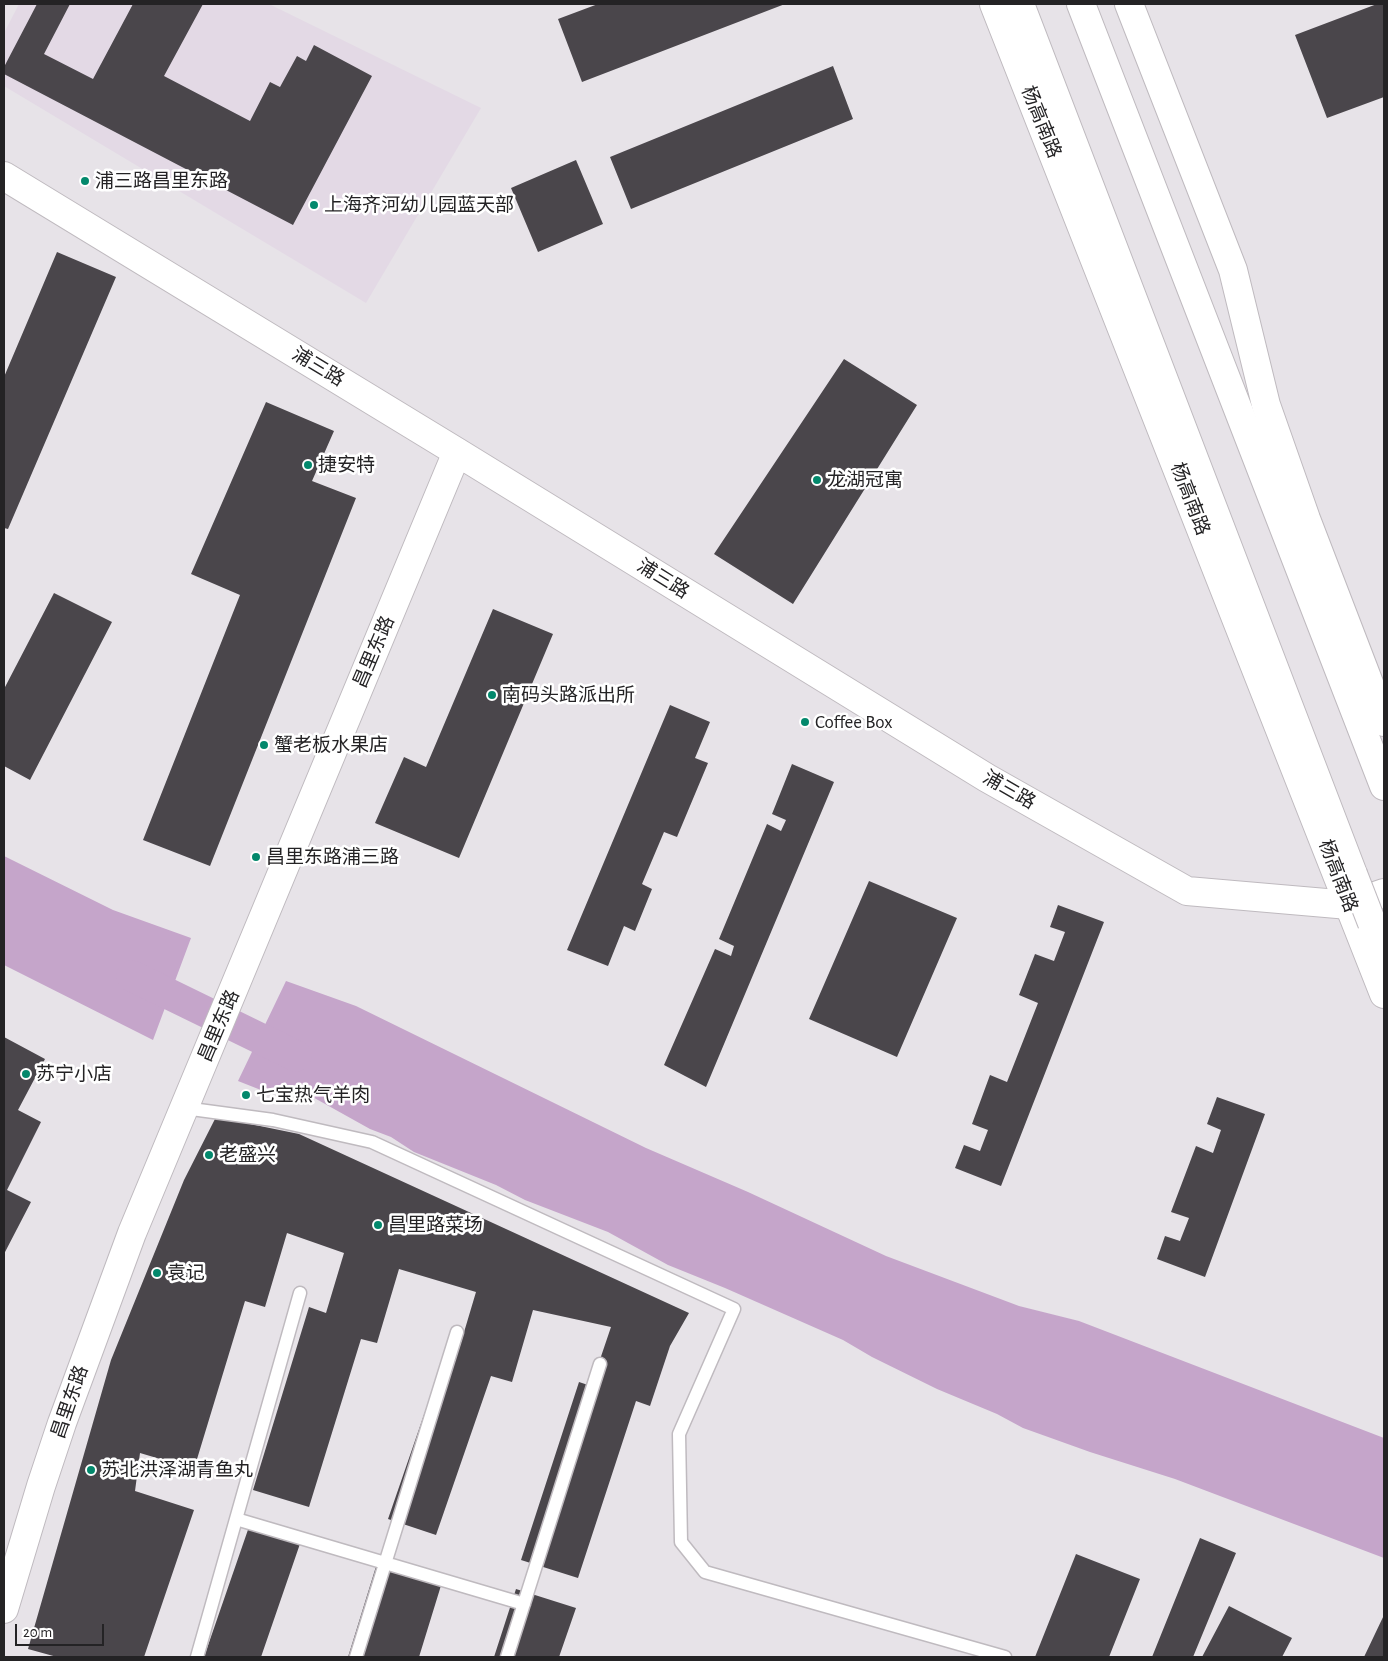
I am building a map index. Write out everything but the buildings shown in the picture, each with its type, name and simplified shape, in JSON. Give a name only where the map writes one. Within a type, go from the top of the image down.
[{"type":"main road","name":"杨高南路","points":[[994,4],[1384,994]]},
{"type":"main road","name":"杨高南路","points":[[1020,4],[1384,952]]},
{"type":"main road","points":[[1080,4],[1384,786]]},
{"type":"main road","points":[[1128,4],[1233,270],[1266,405],[1306,519],[1384,722]]},
{"type":"main road","name":"浦三路","points":[[4,176],[987,778],[1187,891],[1349,905]]},
{"type":"main road","name":"昌里东路","points":[[4,1609],[41,1486],[84,1360],[132,1233],[457,452]]},
{"type":"main road","points":[[1349,905],[1384,893]]},
{"type":"lane","points":[[184,1108],[273,1120],[372,1142],[734,1309],[679,1434],[681,1542],[705,1572],[1005,1657]]},
{"type":"lane","points":[[197,1657],[300,1293]]},
{"type":"lane","points":[[356,1657],[456,1332]]},
{"type":"lane","points":[[507,1657],[600,1364]]},
{"type":"lane","points":[[236,1519],[524,1604]]},
{"type":"shaded area","name":"上海齐河幼儿园蓝天部","points":[[19,4],[269,4],[481,108],[366,303],[4,86],[4,33]]},
{"type":"shaded area","points":[[4,856],[113,910],[191,938],[153,1040],[4,965]]},
{"type":"shaded area","points":[[286,981],[356,1006],[646,1148],[748,1192],[886,1256],[1019,1306],[1079,1321],[1384,1438],[1384,1558],[1175,1479],[1023,1428],[997,1414],[937,1389],[872,1357],[843,1340],[668,1265],[608,1232],[525,1200],[496,1185],[414,1152],[391,1137],[370,1129],[309,1095],[290,1092],[266,1092],[238,1081]]},
{"type":"waterway","points":[[132,976],[296,1056]]},
{"type":"place","name":"浦三路昌里东路","points":[[85,181]]},
{"type":"place","name":"上海齐河幼儿园蓝天部","points":[[314,205]]},
{"type":"place","name":"捷安特","points":[[308,465]]},
{"type":"place","name":"龙湖冠寓","points":[[817,480]]},
{"type":"place","name":"南码头路派出所","points":[[492,695]]},
{"type":"place","name":"Coffee Box","points":[[805,722]]},
{"type":"place","name":"蟹老板水果店","points":[[264,745]]},
{"type":"place","name":"昌里东路浦三路","points":[[256,857]]},
{"type":"place","name":"苏宁小店","points":[[26,1074]]},
{"type":"place","name":"七宝热气羊肉","points":[[246,1095]]},
{"type":"place","name":"老盛兴","points":[[209,1155]]},
{"type":"place","name":"昌里路菜场","points":[[378,1225]]},
{"type":"place","name":"袁记","points":[[157,1273]]},
{"type":"place","name":"苏北洪泽湖青鱼丸","points":[[91,1470]]}]
